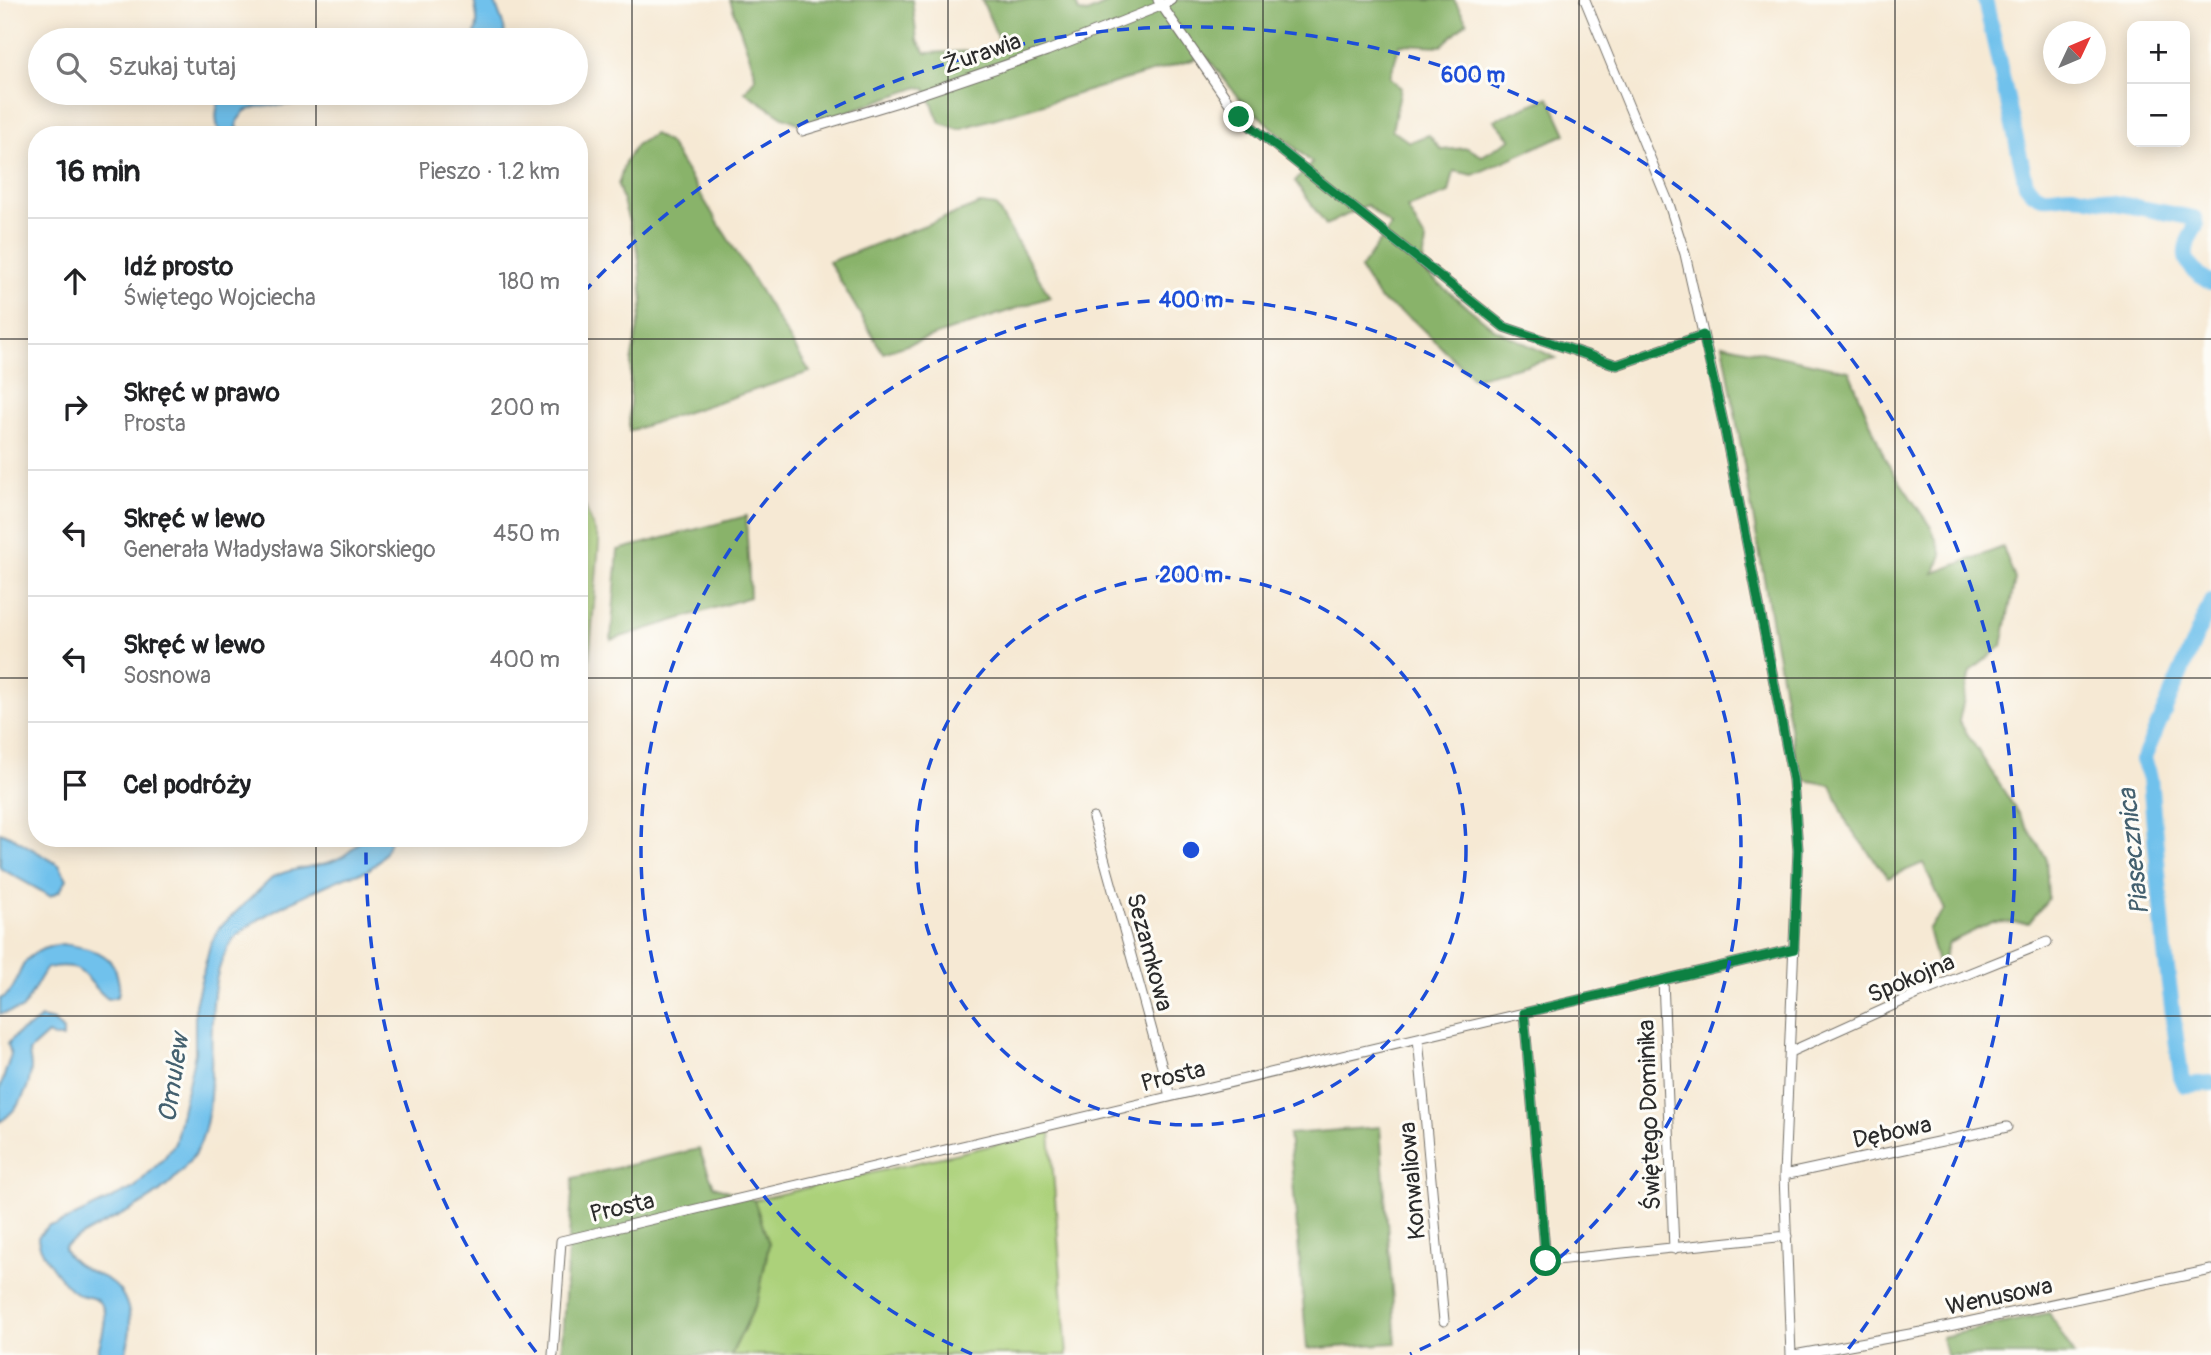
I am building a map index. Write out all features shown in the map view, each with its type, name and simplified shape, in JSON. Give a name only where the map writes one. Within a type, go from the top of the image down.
[{"type":"street","points":[[1585,0],[1669,204],[1685,254],[1724,426],[1793,780],[1798,850],[1784,1175],[1793,1355]]},
{"type":"street","points":[[1164,2],[1239,117],[1504,327],[1617,365],[1703,335]]},
{"type":"street","name":"Żurawia","points":[[802,131],[895,103],[1034,55],[1164,2]]},
{"type":"street","name":"Sezamkowa","points":[[1093,818],[1170,1096]]},
{"type":"street","name":"Spokojna","points":[[1790,1052],[1918,994],[2047,942]]},
{"type":"street","name":"Prosta","points":[[553,1355],[561,1241],[1794,949]]},
{"type":"street","name":"Świętego Dominika","points":[[1663,980],[1674,1249]]},
{"type":"street","points":[[1524,1013],[1546,1261],[1787,1236]]},
{"type":"street","name":"Konwaliowa","points":[[1418,1038],[1444,1321]]},
{"type":"street","name":"Dębowa","points":[[1784,1175],[2007,1126]]},
{"type":"street","name":"Wenusowa","points":[[1793,1355],[1921,1332],[2211,1270]]},
{"type":"green space","points":[[730,0],[912,0],[917,40],[926,53],[998,50],[1001,45],[982,0],[1075,0],[1079,12],[1087,13],[1115,0],[1454,0],[1467,22],[1441,46],[1400,44],[1390,77],[1401,88],[1392,130],[1409,142],[1429,135],[1441,150],[1468,148],[1482,156],[1511,139],[1494,120],[1549,97],[1566,134],[1473,175],[1454,171],[1449,193],[1407,208],[1426,241],[1422,270],[1494,329],[1556,358],[1473,378],[1413,320],[1380,300],[1360,269],[1391,226],[1367,205],[1326,225],[1295,181],[1312,163],[1239,98],[1206,56],[959,129],[940,123],[926,89],[919,87],[806,126],[783,117],[745,92],[755,78],[754,69]]},
{"type":"green space","points":[[654,134],[669,143],[810,372],[629,431],[631,362],[643,302],[638,251],[618,185],[625,162],[636,145]]},
{"type":"green space","points":[[980,204],[996,206],[1050,297],[883,353],[829,262]]},
{"type":"green space","points":[[1723,344],[1849,371],[1886,461],[1932,529],[1942,555],[1934,573],[2003,547],[2015,579],[2002,646],[1970,672],[1959,721],[2046,857],[2048,899],[2029,923],[1992,922],[1949,943],[1939,971],[1928,929],[1945,910],[1923,863],[1888,878],[1848,825],[1831,785],[1799,779]]},
{"type":"green space","points":[[588,514],[599,542],[588,674]]},
{"type":"green space","points":[[746,516],[750,597],[611,640],[618,550]]},
{"type":"green space","points":[[1380,1127],[1396,1343],[1307,1349],[1289,1134]]},
{"type":"green space","points":[[1050,1132],[1067,1355],[731,1355],[758,1300],[769,1244],[754,1200]]},
{"type":"green space","points":[[699,1149],[714,1186],[754,1200],[769,1244],[758,1300],[731,1355],[561,1355],[573,1178]]},
{"type":"green space","points":[[2049,1313],[2074,1355],[1946,1355],[1942,1337]]},
{"type":"water","points":[[474,0],[494,0],[504,28],[476,28]]},
{"type":"water","points":[[218,105],[285,105],[257,107],[245,111],[237,126],[217,126]]},
{"type":"water","points":[[0,832],[59,865],[67,879],[60,891],[50,896],[0,868]]},
{"type":"water","points":[[387,847],[382,857],[366,871],[302,896],[255,922],[234,939],[222,960],[212,1009],[207,1117],[199,1147],[189,1162],[173,1180],[148,1200],[65,1246],[68,1255],[83,1268],[117,1287],[127,1304],[130,1324],[125,1355],[97,1355],[104,1323],[102,1306],[97,1300],[78,1294],[67,1285],[42,1251],[38,1237],[49,1225],[56,1225],[134,1188],[175,1143],[195,1053],[195,1005],[210,945],[219,928],[273,877],[332,862],[352,849]]},
{"type":"water","points":[[62,944],[96,951],[109,960],[118,981],[117,997],[108,999],[83,973],[60,966],[47,968],[22,1009],[0,1014],[0,999],[14,986],[25,962],[44,948]]},
{"type":"water","points":[[41,1018],[54,1021],[63,1031],[63,1038],[48,1034],[29,1051],[31,1068],[25,1092],[12,1112],[0,1122],[0,1089],[11,1054],[8,1044]]},
{"type":"waterway","name":"Piasecznica","points":[[1985,0],[2026,184],[2031,191],[2041,197],[2073,195],[2194,218],[2196,226],[2187,244],[2187,259],[2195,271],[2211,283]]},
{"type":"waterway","name":"Piasecznica","points":[[2211,602],[2143,760],[2150,778],[2165,953],[2181,1076],[2185,1085],[2211,1083]]},
{"type":"route","points":[[1239,117],[1504,327],[1617,365],[1703,335],[1724,426],[1793,780],[1798,850],[1794,949],[1524,1013],[1546,1261]]},
{"type":"water label","name":"Omulew","points":[[173,1078]]}]
